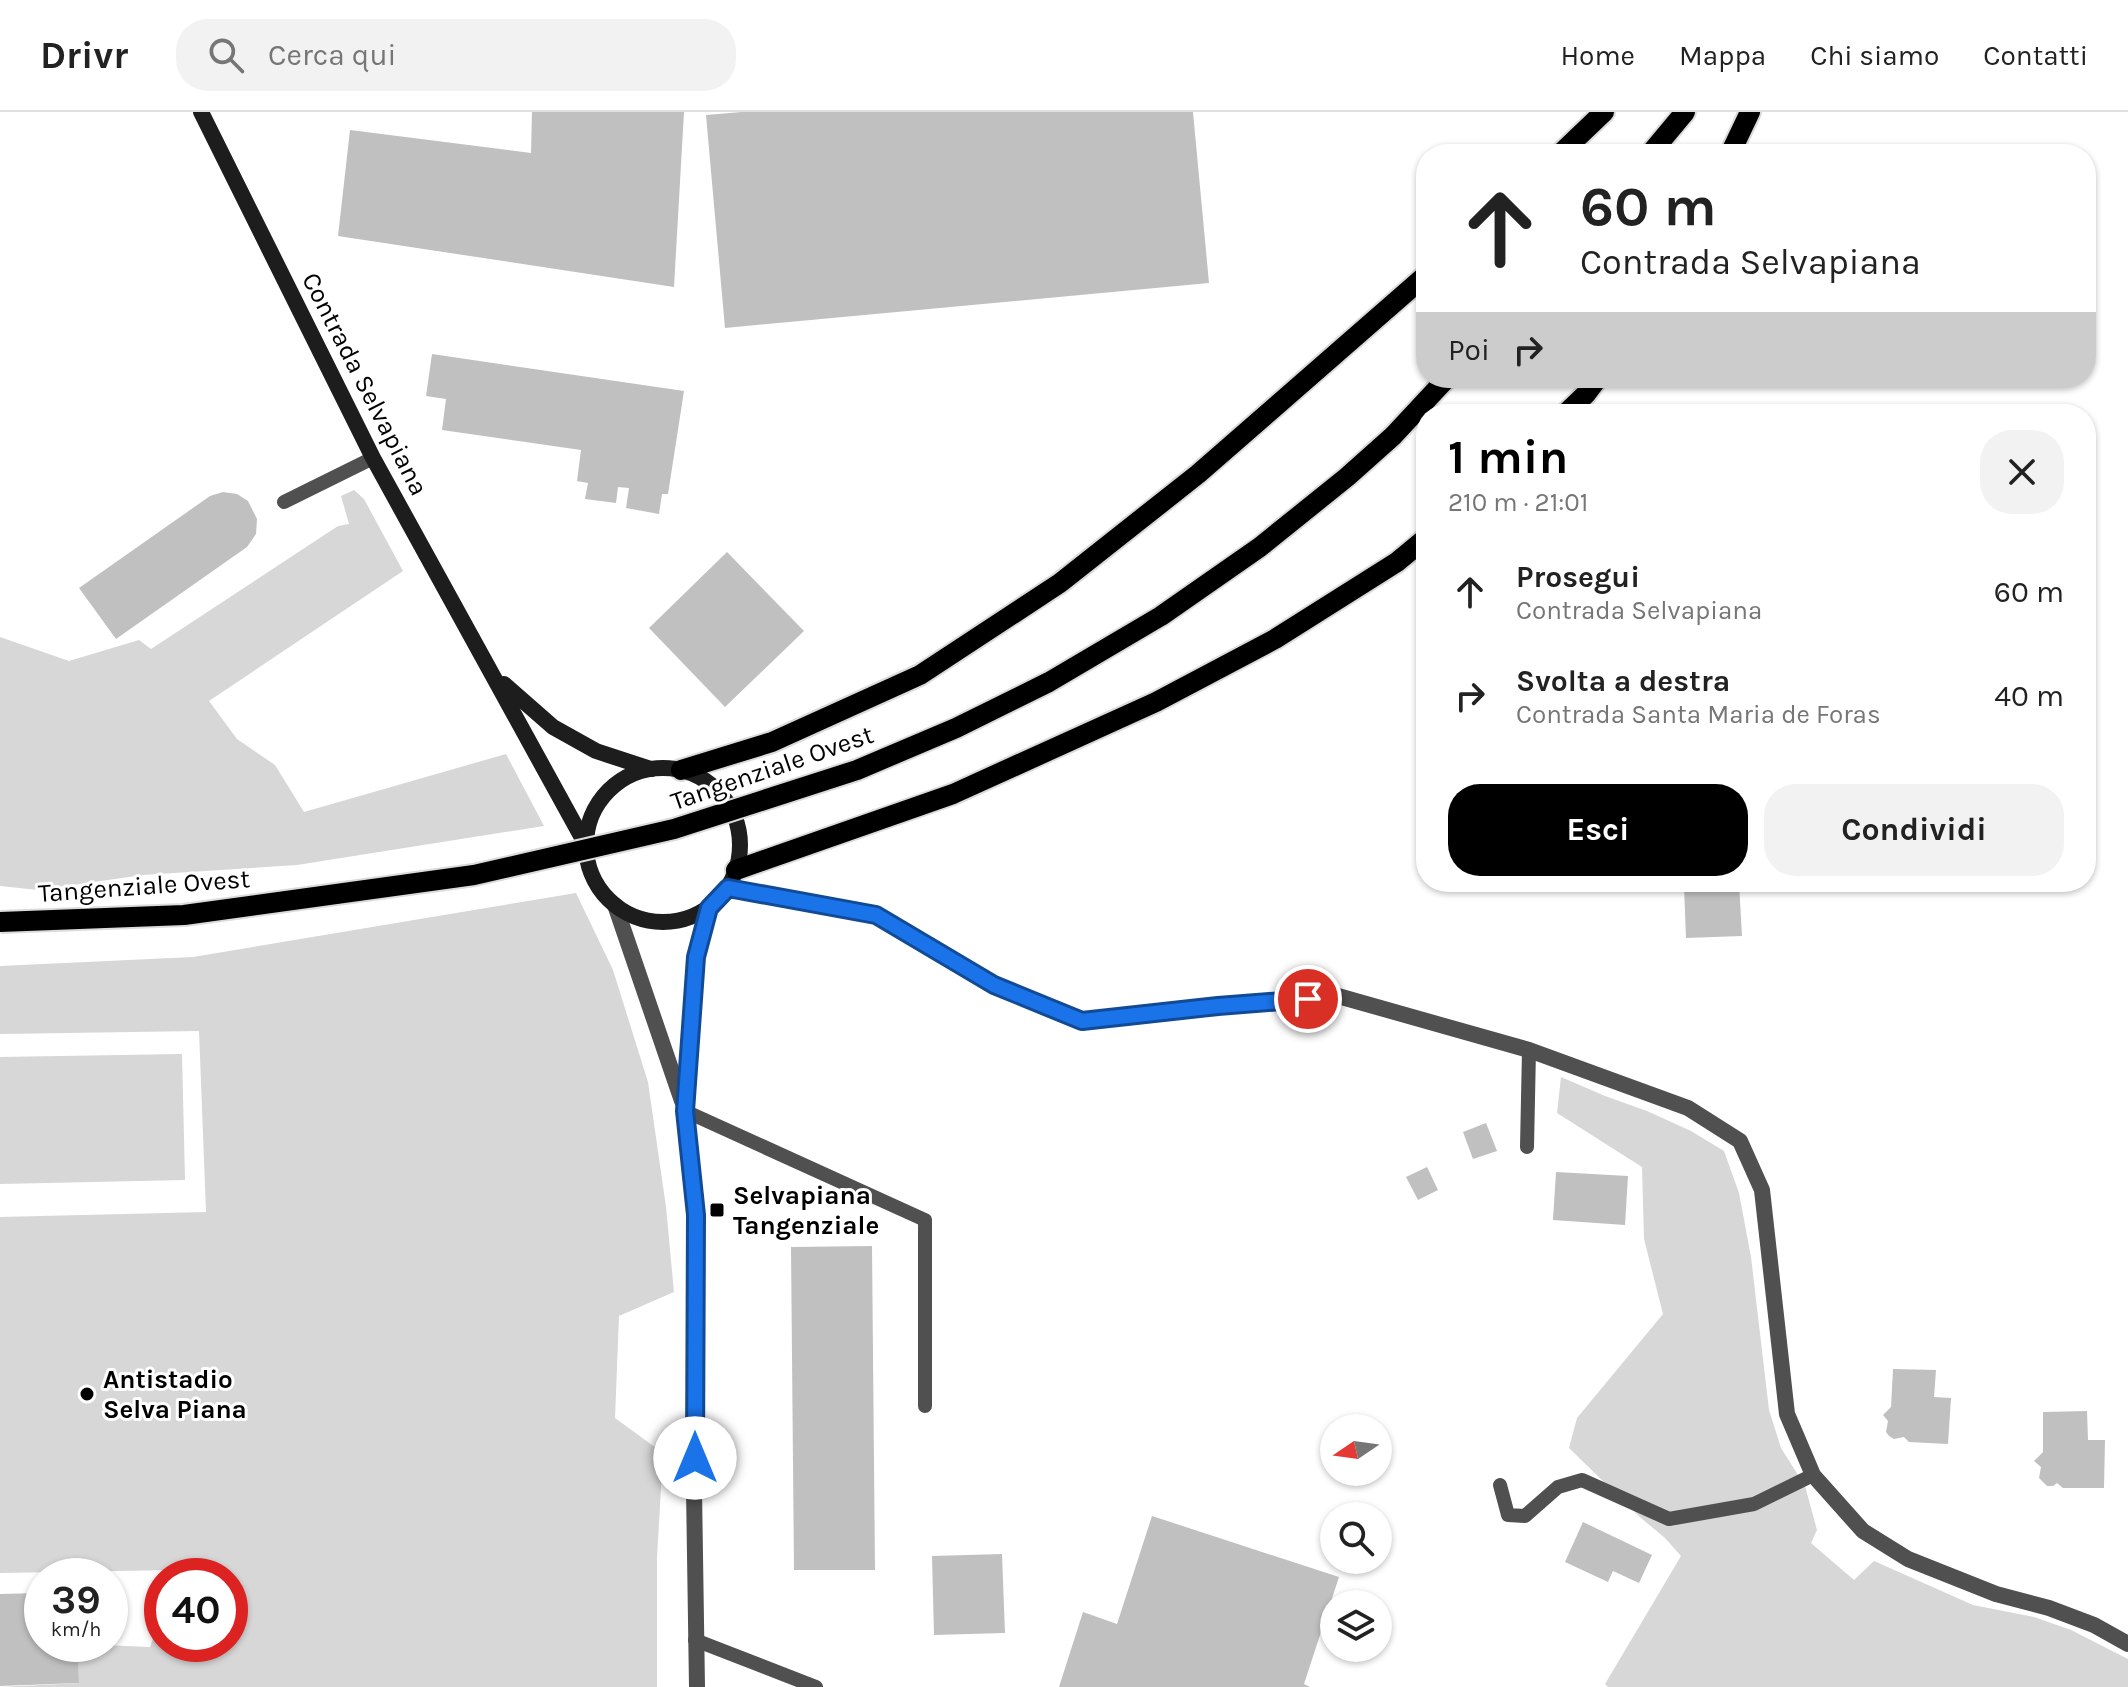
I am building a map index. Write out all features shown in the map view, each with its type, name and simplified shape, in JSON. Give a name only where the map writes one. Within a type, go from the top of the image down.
[{"type":"main road","name":"Contrada Selvapiana","points":[[201,112],[373,458],[586,845]]},
{"type":"main road","points":[[1570,144],[1604,112]]},
{"type":"main road","points":[[1658,144],[1685,112]]},
{"type":"main road","points":[[1735,144],[1750,112]]},
{"type":"main road","points":[[681,770],[772,742],[920,675],[1060,583],[1198,474],[1416,284]]},
{"type":"main road","name":"Tangenziale Ovest","points":[[1423,404],[1438,388]]},
{"type":"main road","points":[[1576,404],[1590,388]]},
{"type":"main road","name":"Tangenziale Ovest","points":[[0,922],[184,915],[474,875],[674,829],[857,770],[956,728],[1049,682],[1161,616],[1260,547],[1347,477],[1416,411]]},
{"type":"main road","points":[[732,879],[953,794],[1156,702],[1275,639],[1397,562],[1416,546]]},
{"type":"main road","name":"Contrada Selvapiana","points":[[494,675],[553,727],[596,751],[651,769]]},
{"type":"main road","points":[[651,769],[681,770],[717,790],[730,808],[738,828],[741,849],[732,879],[709,908],[678,921],[662,923],[645,920],[615,905],[603,893],[589,863],[586,845],[589,827],[604,796],[618,783],[633,774],[651,769]]},
{"type":"street","points":[[732,879],[876,915],[994,985],[1082,1021],[1338,996],[1529,1050],[1688,1108],[1740,1141],[1762,1190],[1787,1414],[1813,1475],[1863,1531],[1908,1559],[1996,1594],[2083,1621],[2128,1644]]},
{"type":"street","points":[[615,905],[685,1111]]},
{"type":"street","points":[[697,1687],[696,1215],[685,1111],[696,957],[709,908]]},
{"type":"lane","points":[[284,502],[373,458]]},
{"type":"lane","points":[[1527,1147],[1529,1050]]},
{"type":"lane","points":[[685,1111],[925,1220],[925,1406]]},
{"type":"lane","points":[[1500,1485],[1508,1515],[1525,1516],[1558,1487],[1582,1480],[1669,1519],[1754,1504],[1813,1475]]},
{"type":"lane","points":[[695,1640],[816,1687]]},
{"type":"shaded area","points":[[354,490],[364,499],[403,571],[209,701],[237,739],[275,765],[304,812],[506,754],[544,826],[297,865],[143,875],[38,890],[0,886],[0,637],[69,661],[139,640],[151,649],[338,526],[349,524],[341,496]]},
{"type":"shaded area","points":[[576,893],[613,970],[648,1082],[666,1207],[674,1292],[619,1316],[615,1418],[663,1453],[657,1558],[657,1687],[1,1687],[79,1683],[78,1662],[128,1662],[128,1646],[144,1647],[144,1662],[248,1662],[248,1558],[144,1558],[144,1571],[128,1571],[128,1558],[24,1558],[24,1573],[0,1573],[0,1217],[206,1212],[199,1031],[0,1034],[0,966],[193,957]]},
{"type":"shaded area","points":[[182,1054],[185,1180],[0,1184],[0,1057]]},
{"type":"shaded area","points":[[1561,1077],[1647,1111],[1691,1131],[1724,1151],[1739,1193],[1751,1257],[1769,1410],[1781,1448],[1805,1486],[1817,1530],[1811,1543],[1854,1580],[1874,1561],[1973,1605],[2034,1617],[2071,1630],[2128,1659],[2128,1687],[1608,1687],[1605,1684],[1681,1556],[1569,1448],[1577,1418],[1663,1314],[1644,1239],[1642,1167],[1557,1113]]},
{"type":"building","points":[[532,112],[684,112],[674,287],[338,236],[350,130],[531,153]]},
{"type":"building","points":[[742,112],[1193,112],[1209,283],[725,328],[706,115]]},
{"type":"building","points":[[432,354],[684,391],[668,494],[662,494],[659,514],[626,508],[629,488],[618,487],[616,503],[585,499],[588,483],[577,481],[581,450],[442,430],[446,399],[426,396]]},
{"type":"building","points":[[223,492],[237,494],[248,501],[257,519],[256,534],[247,547],[116,639],[79,588],[210,496]]},
{"type":"building","points":[[727,552],[804,631],[725,707],[649,628]]},
{"type":"building","points":[[1684,892],[1740,892],[1742,936],[1686,938]]},
{"type":"building","points":[[1486,1123],[1497,1151],[1473,1159],[1463,1132]]},
{"type":"building","points":[[1427,1167],[1438,1190],[1418,1200],[1406,1177]]},
{"type":"building","points":[[1556,1172],[1628,1176],[1625,1225],[1553,1220]]},
{"type":"building","points":[[872,1246],[875,1570],[794,1570],[791,1247]]},
{"type":"building","points":[[1893,1369],[1936,1370],[1934,1397],[1951,1398],[1948,1444],[1909,1442],[1904,1437],[1894,1439],[1886,1432],[1888,1421],[1883,1415],[1891,1407]]},
{"type":"building","points":[[2087,1411],[2088,1440],[2105,1440],[2104,1488],[2063,1488],[2057,1483],[2047,1486],[2039,1478],[2041,1467],[2034,1461],[2043,1452],[2043,1412]]},
{"type":"building","points":[[1152,1516],[1320,1571],[1320,1574],[1339,1577],[1335,1590],[1320,1590],[1320,1635],[1304,1684],[1310,1687],[1059,1687],[1083,1612],[1117,1624]]},
{"type":"building","points":[[1583,1522],[1652,1555],[1639,1583],[1613,1571],[1608,1582],[1565,1562]]},
{"type":"building","points":[[1002,1554],[1005,1633],[934,1635],[932,1556]]},
{"type":"building","points":[[24,1593],[24,1662],[78,1662],[79,1683],[0,1686],[0,1594]]},
{"type":"place","name":"Selvapiana Tangenziale","points":[[717,1210]]},
{"type":"place","name":"Antistadio Selva Piana","points":[[87,1394]]},
{"type":"route","points":[[695,1458],[696,1215],[685,1111],[696,957],[709,908],[728,888],[876,915],[994,985],[1082,1021],[1308,999]]}]
